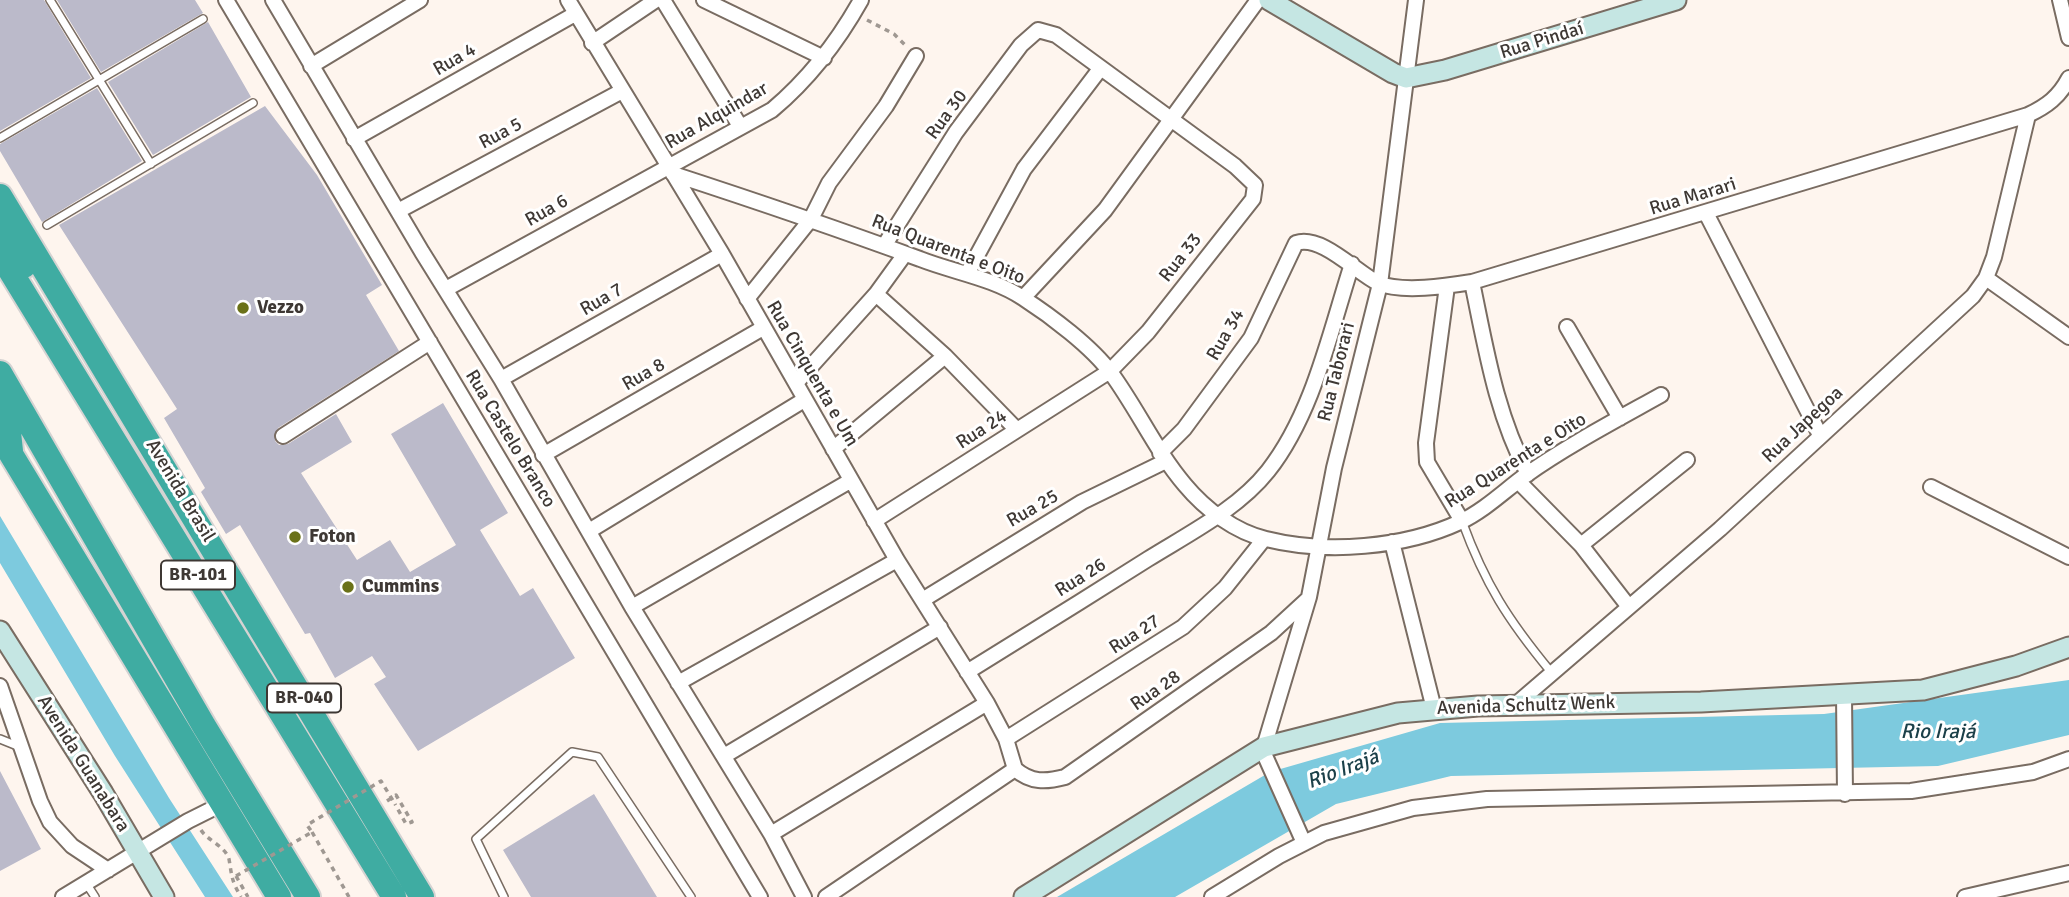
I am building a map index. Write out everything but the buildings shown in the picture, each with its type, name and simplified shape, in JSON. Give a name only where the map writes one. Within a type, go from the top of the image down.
[{"type":"highway","name":"Avenida Brasil","points":[[0,196],[185,499],[386,813],[422,897]]},
{"type":"highway","name":"BR-040","points":[[0,229],[136,446],[185,499]]},
{"type":"highway","name":"Avenida Brasil","points":[[0,254],[394,897]]},
{"type":"highway","points":[[0,373],[204,726],[308,897]]},
{"type":"highway","points":[[0,408],[8,423],[6,445],[279,897]]},
{"type":"street","name":"Rua Castelo Branco","points":[[226,0],[760,897]]},
{"type":"street","name":"Rua Castelo Branco","points":[[273,0],[354,139],[501,379],[632,607],[771,834],[804,897]]},
{"type":"street","points":[[311,66],[420,0]]},
{"type":"street","name":"Rua Cinquenta e Um","points":[[568,0],[722,254],[897,560],[988,703],[1006,738],[1015,769]]},
{"type":"street","points":[[592,43],[656,0]]},
{"type":"street","points":[[663,0],[740,126]]},
{"type":"street","points":[[704,0],[824,58]]},
{"type":"street","points":[[1023,298],[1105,210],[1258,0]]},
{"type":"street","points":[[1269,0],[1366,58],[1406,78]]},
{"type":"street","name":"Rua Taborari","points":[[1263,748],[1309,597],[1334,468],[1380,284],[1416,0]]},
{"type":"street","name":"Rua Pindaí","points":[[1406,78],[1445,70],[1676,0]]},
{"type":"street","points":[[2060,0],[2069,38]]},
{"type":"street","name":"Rua Alquindar","points":[[670,170],[740,126],[772,110],[805,82],[858,6]]},
{"type":"street","name":"Rua 4","points":[[354,139],[575,14]]},
{"type":"street","name":"Rua 30","points":[[884,246],[956,132],[1021,45],[1038,30],[1056,35],[1100,69]]},
{"type":"street","points":[[747,299],[811,219],[829,183],[886,106],[916,56]]},
{"type":"street","points":[[967,274],[1024,169],[1100,69],[1171,122]]},
{"type":"street","name":"Rua Marari","points":[[1317,246],[1352,264],[1380,284],[1418,288],[1472,282],[2028,116],[2046,106],[2062,91],[2069,78]]},
{"type":"street","name":"Rua 5","points":[[398,211],[622,91]]},
{"type":"street","name":"Rua Japegoa","points":[[1515,705],[1720,529],[1973,296],[1986,278],[2028,116]]},
{"type":"street","name":"Rua 33","points":[[1110,371],[1148,332],[1253,199],[1255,185],[1235,166],[1171,122]]},
{"type":"street","name":"Rua Quarenta e Oito","points":[[670,170],[967,274],[1023,298],[1095,355],[1110,371],[1163,457],[1215,515],[1264,539],[1320,545],[1392,541],[1434,532],[1462,521],[1494,502],[1523,478],[1661,395]]},
{"type":"street","name":"Rua 6","points":[[446,289],[670,170]]},
{"type":"street","points":[[1706,214],[1820,435]]},
{"type":"street","name":"Rua 34","points":[[1163,457],[1251,338],[1296,243],[1317,246]]},
{"type":"street","name":"Rua 7","points":[[501,379],[722,254]]},
{"type":"street","points":[[796,383],[876,295],[905,254]]},
{"type":"street","name":"Rua 26","points":[[967,672],[1215,515],[1246,494],[1261,479],[1289,440],[1309,393],[1352,264]]},
{"type":"street","points":[[1986,278],[2069,337]]},
{"type":"street","points":[[1472,282],[1496,401],[1523,478],[1581,545],[1629,607]]},
{"type":"street","points":[[1447,286],[1426,453],[1427,462],[1438,486],[1462,521]]},
{"type":"street","points":[[876,295],[945,356],[1017,430]]},
{"type":"street","points":[[1567,327],[1620,418]]},
{"type":"street","name":"Rua 8","points":[[543,455],[763,328]]},
{"type":"street","points":[[284,436],[430,342]]},
{"type":"street","points":[[833,449],[945,356]]},
{"type":"street","name":"Rua 24","points":[[874,521],[1110,371]]},
{"type":"street","points":[[589,531],[804,400]]},
{"type":"street","name":"Rua 25","points":[[923,598],[1082,502],[1163,457]]},
{"type":"street","points":[[1581,545],[1687,460]]},
{"type":"street","points":[[632,607],[850,481]]},
{"type":"street","points":[[1931,487],[2069,557]]},
{"type":"street","name":"Rua 27","points":[[1006,738],[1182,627],[1225,588],[1264,539]]},
{"type":"street","points":[[1392,541],[1434,709]]},
{"type":"street","points":[[678,683],[897,560]]},
{"type":"street","name":"Rua 28","points":[[1015,769],[1031,780],[1046,781],[1073,772],[1270,633],[1309,597]]},
{"type":"street","points":[[724,755],[940,627]]},
{"type":"street","name":"Avenida Guanabara","points":[[0,631],[164,897]]},
{"type":"street","name":"Avenida Schultz Wenk","points":[[1024,897],[1263,748],[1398,713],[1515,705],[1923,690],[2016,666],[2069,647]]},
{"type":"street","points":[[0,686],[20,747],[50,822],[72,846],[108,870]]},
{"type":"street","points":[[1844,695],[1844,794]]},
{"type":"street","points":[[771,834],[988,703]]},
{"type":"street","points":[[1263,748],[1304,843]]},
{"type":"street","points":[[1212,897],[1324,833],[1413,808],[1487,799],[1912,792],[2033,772],[2069,759]]},
{"type":"street","points":[[826,897],[1015,769]]},
{"type":"street","points":[[63,897],[191,819],[222,804]]},
{"type":"street","points":[[1965,897],[2069,873]]},
{"type":"lane","points":[[50,0],[151,164]]},
{"type":"lane","points":[[0,138],[203,19]]},
{"type":"lane","points":[[47,225],[253,103]]},
{"type":"lane","points":[[1462,521],[1477,562],[1499,604],[1551,672]]},
{"type":"lane","points":[[0,738],[20,747]]},
{"type":"lane","points":[[504,897],[476,839],[572,752],[598,757],[691,897]]},
{"type":"lane","points":[[86,883],[94,897]]},
{"type":"path","points":[[858,6],[894,34],[916,56]]},
{"type":"path","points":[[349,897],[307,825],[381,781],[386,813]]},
{"type":"path","points":[[396,795],[412,822],[406,824],[386,813],[390,813],[384,803],[396,795]]},
{"type":"path","points":[[191,819],[229,860],[231,880],[241,897]]},
{"type":"path","points":[[248,897],[236,876],[312,832]]},
{"type":"water","points":[[0,516],[169,798],[233,897],[205,897],[115,756],[0,563]]},
{"type":"water","name":"Rio Irajá","points":[[2069,680],[2069,735],[1938,766],[1451,776],[1336,804],[1175,897],[1057,897],[1270,772],[1440,723],[1824,714]]},
{"type":"place","name":"Vezzo","points":[[243,308]]},
{"type":"place","name":"Foton","points":[[295,537]]},
{"type":"place","name":"Cummins","points":[[348,587]]}]
